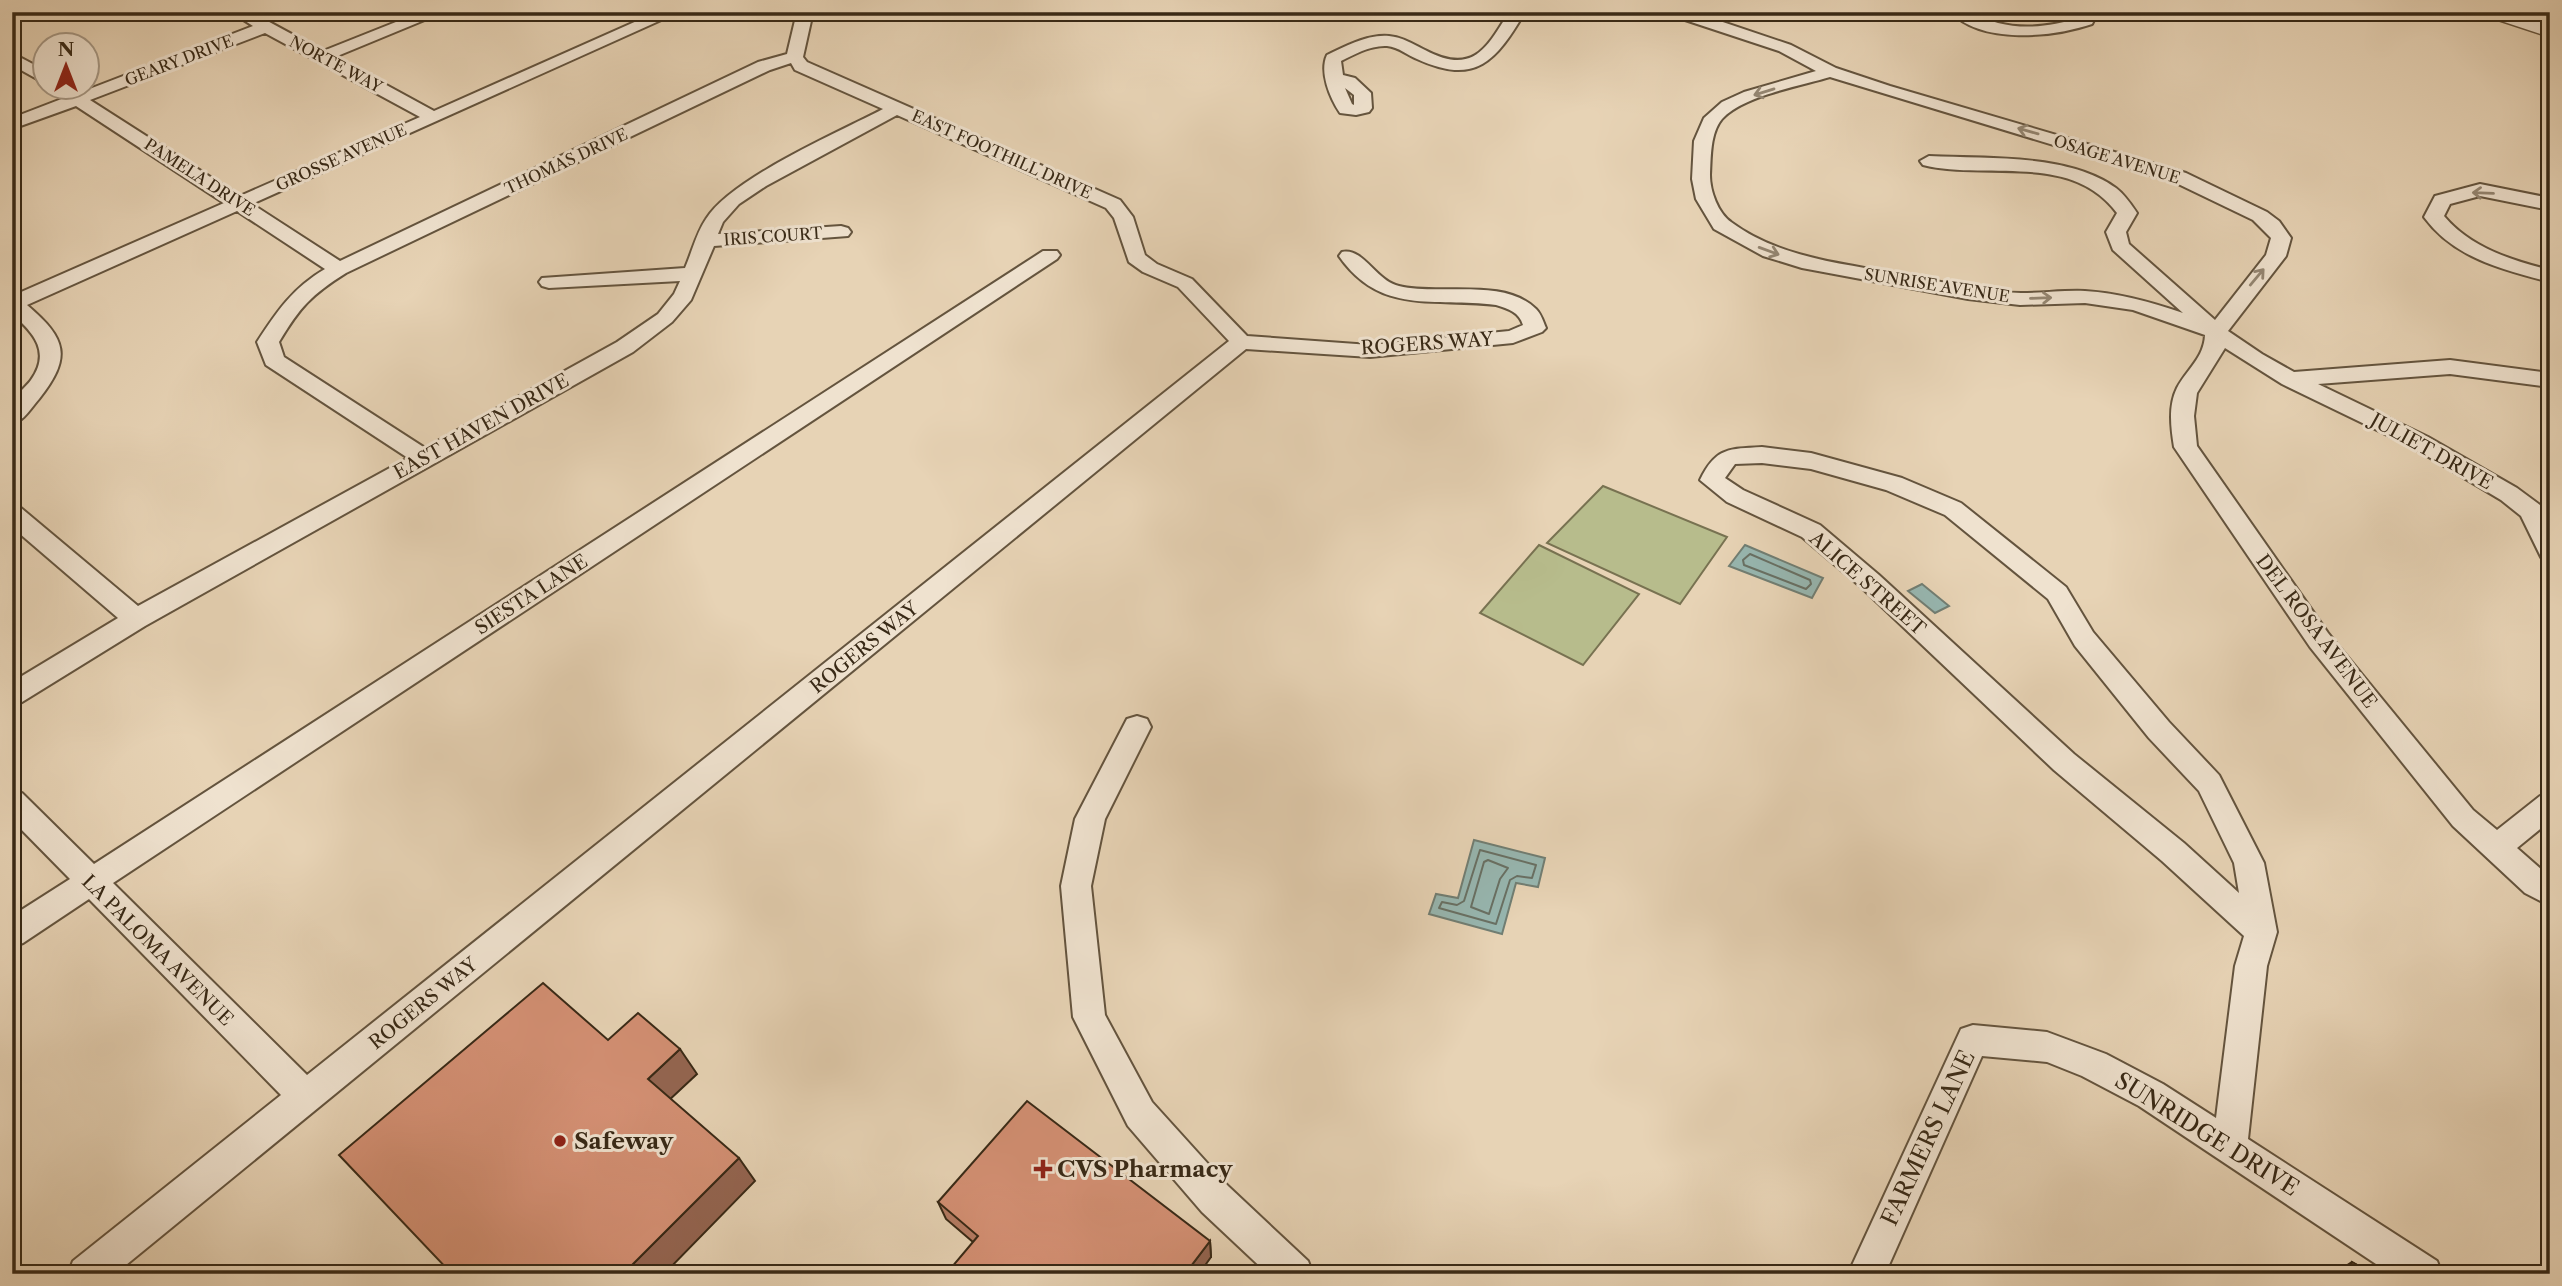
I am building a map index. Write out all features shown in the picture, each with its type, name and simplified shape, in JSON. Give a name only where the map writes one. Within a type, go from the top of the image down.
[{"type":"street","name":"NORTE WAY","points":[[239,12],[431,116]]},
{"type":"street","points":[[324,56],[436,12]]},
{"type":"street","name":"GROSSE AVENUE","points":[[13,304],[670,12]]},
{"type":"street","points":[[795,57],[805,12]]},
{"type":"street","points":[[1336,79],[1332,69],[1333,59],[1376,42],[1389,41],[1437,62],[1458,65],[1478,63],[1493,53],[1517,12]]},
{"type":"street","points":[[1676,12],[1785,48],[1830,72]]},
{"type":"street","points":[[1959,12],[1986,25],[2041,31],[2060,29],[2086,21],[2090,12]]},
{"type":"street","points":[[2493,12],[2550,31]]},
{"type":"street","name":"GEARY DRIVE","points":[[102,90],[266,27]]},
{"type":"street","name":"EAST FOOTHILL DRIVE","points":[[795,57],[801,66],[1113,204],[1123,217],[1136,258],[1150,268],[1185,284],[1241,342]]},
{"type":"street","name":"THOMAS DRIVE","points":[[424,458],[274,360],[268,342],[285,315],[309,287],[339,269],[764,66],[795,57]]},
{"type":"street","points":[[12,58],[32,70]]},
{"type":"street","name":"SUNRISE AVENUE","points":[[1830,72],[1750,96],[1728,106],[1713,118],[1703,141],[1702,179],[1705,199],[1721,225],[1748,243],[1802,262],[1968,293],[2020,299],[2112,299],[2137,304],[2216,332],[2254,359],[2290,379]]},
{"type":"street","name":"OSAGE AVENUE","points":[[1830,72],[2136,162],[2179,177],[2260,216],[2272,225],[2281,238],[2276,256],[2216,332]]},
{"type":"street","name":"GEARY DRIVE","points":[[12,124],[70,102]]},
{"type":"street","name":"PAMELA DRIVE","points":[[83,102],[339,269]]},
{"type":"street","name":"EAST HAVEN DRIVE","points":[[12,695],[136,619],[625,347],[665,318],[684,296],[714,221],[732,200],[759,182],[897,108]]},
{"type":"street","points":[[1929,161],[2025,166],[2066,172],[2095,182],[2110,192],[2127,213],[2116,232],[2120,246],[2216,332]]},
{"type":"street","points":[[2550,204],[2480,190],[2442,200],[2434,217],[2446,233],[2505,265],[2550,276]]},
{"type":"street","name":"IRIS COURT","points":[[705,241],[841,232]]},
{"type":"street","name":"SIESTA LANE","points":[[12,933],[1050,255]]},
{"type":"street","name":"ROGERS WAY","points":[[86,1274],[1241,342],[1370,351],[1514,337],[1535,328],[1535,318],[1527,307],[1506,299],[1395,292],[1376,284],[1349,256]]},
{"type":"street","points":[[549,282],[693,274]]},
{"type":"street","points":[[12,417],[44,378],[53,358],[52,346],[41,325],[13,304]]},
{"type":"street","name":"DEL ROSA AVENUE","points":[[2216,332],[2216,349],[2188,388],[2180,422],[2186,447],[2319,640],[2463,818],[2536,884],[2550,892]]},
{"type":"street","points":[[2290,379],[2451,367],[2550,380]]},
{"type":"street","name":"JULIET DRIVE","points":[[2290,379],[2420,442],[2509,495],[2531,511],[2550,551]]},
{"type":"street","name":"ALICE STREET","points":[[2230,1147],[2251,966],[2261,932],[2249,863],[2209,783],[2159,730],[2084,639],[2057,593],[1953,509],[1894,484],[1811,461],[1762,455],[1729,457],[1717,469],[1712,480],[1735,496],[1811,531],[1870,581],[2064,762],[2173,852],[2261,932]]},
{"type":"street","points":[[12,514],[136,619]]},
{"type":"street","points":[[1137,727],[1090,820],[1076,886],[1089,1017],[1140,1114],[1214,1199],[1295,1274]]},
{"type":"street","name":"LA PALOMA AVENUE","points":[[12,801],[306,1097]]},
{"type":"street","points":[[2496,848],[2550,804]]},
{"type":"street","name":"SUNRIDGE DRIVE","points":[[1973,1040],[2047,1047],[2094,1065],[2151,1095],[2424,1274]]},
{"type":"street","name":"FARMERS LANE","points":[[1866,1274],[1973,1040]]},
{"type":"green space","points":[[1603,486],[1727,537],[1680,604],[1547,543]]},
{"type":"green space","points":[[1539,545],[1639,594],[1583,665],[1480,613]]},
{"type":"water","points":[[1745,545],[1823,578],[1812,598],[1729,566]]},
{"type":"water","points":[[1922,584],[1949,606],[1935,613],[1908,591]]},
{"type":"water","points":[[1474,840],[1545,858],[1538,887],[1516,883],[1502,934],[1429,914],[1436,894],[1458,898]]},
{"type":"building","name":"Safeway","points":[[543,983],[608,1040],[638,1013],[680,1049],[648,1079],[739,1158],[623,1274],[452,1274],[339,1155]]},
{"type":"building","name":"CVS Pharmacy","points":[[1027,1101],[1210,1241],[1185,1274],[946,1274],[978,1236],[938,1202]]},
{"type":"building","points":[[2352,1262],[2373,1274],[2350,1274]]},
{"type":"place","name":"Safeway","points":[[560,1141]]},
{"type":"place","name":"CVS Pharmacy","points":[[1043,1169]]}]
